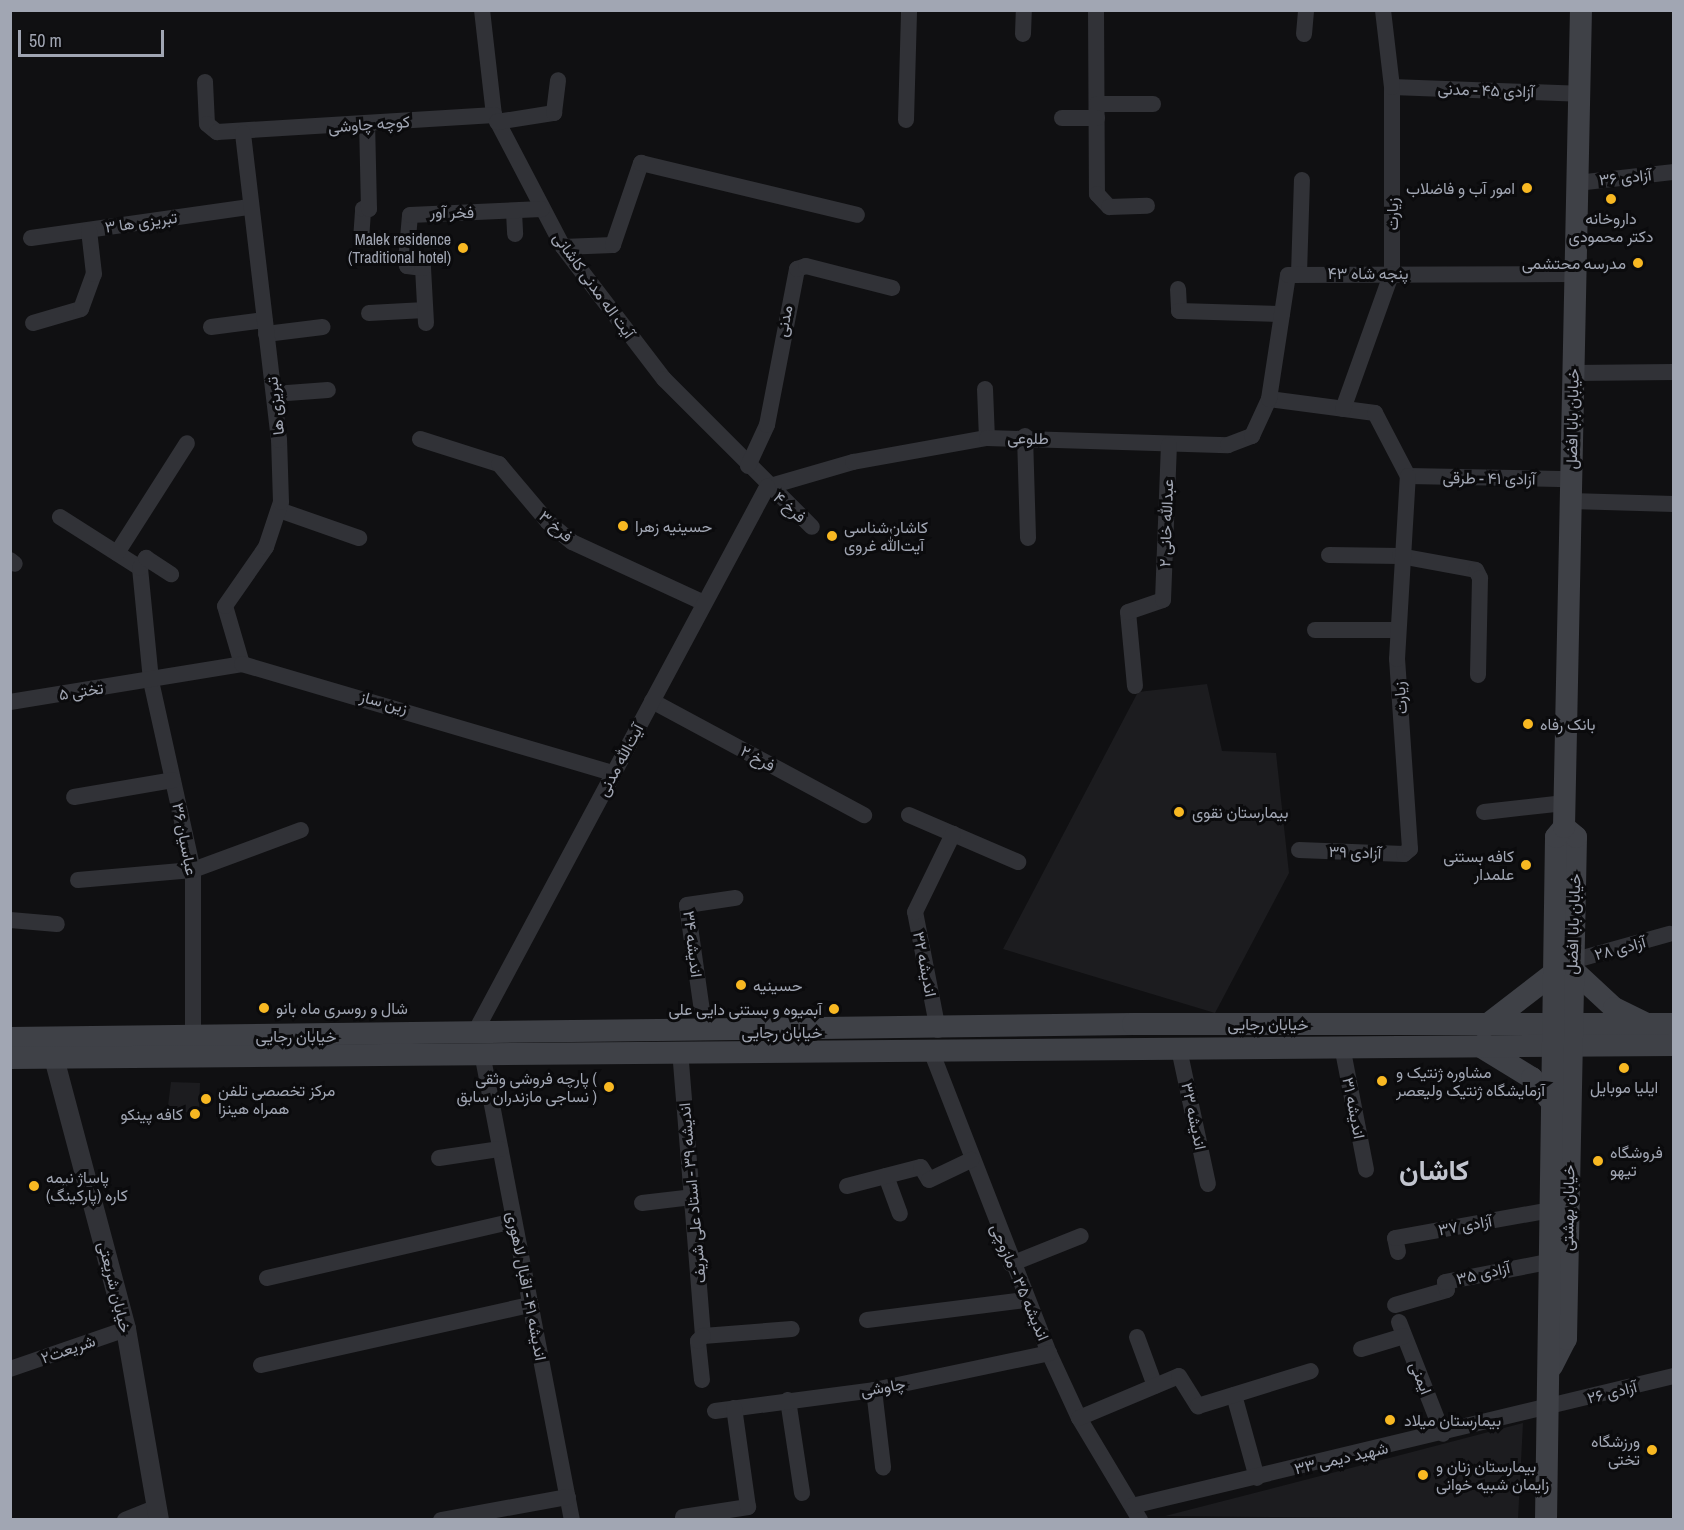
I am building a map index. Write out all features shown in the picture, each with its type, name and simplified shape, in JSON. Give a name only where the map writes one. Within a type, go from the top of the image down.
[{"type":"main road","name":"خیابان بابا افضل","points":[[1562,1037],[1576,837],[1564,827],[1564,802],[1581,10]]},
{"type":"main road","points":[[1609,1046],[1585,1065],[1561,1097],[1532,1078],[1481,1036],[1566,968],[1614,1008],[1649,1024]]},
{"type":"main road","name":"خیابان رجایی","points":[[10,1038],[193,1037],[680,1050],[934,1039],[1133,1024],[1562,1037]]},
{"type":"main road","points":[[1133,1024],[1134,1049]]},
{"type":"main road","points":[[1562,1037],[1649,1024],[1674,1024]]},
{"type":"main road","name":"خیابان رجایی","points":[[10,1058],[478,1044],[705,1032],[934,1039],[1134,1049],[1342,1046],[1481,1036]]},
{"type":"main road","points":[[1562,1037],[1609,1046],[1674,1045]]},
{"type":"main road","name":"خیابان بهشتی","points":[[1552,1366],[1566,1340],[1562,1037]]},
{"type":"main road","name":"خیابان بهشتی","points":[[1546,1520],[1552,1366],[1546,1337],[1548,1262],[1550,1210],[1561,1097]]},
{"type":"street","name":"آیت اله مدنی کاشانی","points":[[482,10],[496,119],[563,247],[664,379],[768,487]]},
{"type":"street","points":[[906,120],[909,10]]},
{"type":"street","points":[[1023,34],[1024,10]]},
{"type":"street","points":[[1096,10],[1100,203],[1147,206]]},
{"type":"street","points":[[1304,34],[1306,10]]},
{"type":"street","name":"زیارت","points":[[1343,409],[1392,272],[1392,87],[1383,10]]},
{"type":"street","name":"کوچه چاوشی","points":[[205,82],[210,130],[243,133],[367,124],[496,119],[554,113],[558,80]]},
{"type":"street","name":"آزادی ۴۵ - مدنی","points":[[1392,87],[1579,94]]},
{"type":"street","points":[[1062,118],[1153,104]]},
{"type":"street","points":[[361,240],[363,209],[369,209],[367,124]]},
{"type":"street","name":"تبریزی ها","points":[[242,664],[225,606],[266,547],[279,510],[274,394],[243,133]]},
{"type":"street","points":[[563,247],[613,245],[641,163],[857,215]]},
{"type":"street","name":"آزادی ۳۶","points":[[1577,183],[1674,172]]},
{"type":"street","points":[[1302,180],[1299,274],[1288,275],[1269,399],[1375,413],[1408,476]]},
{"type":"street","name":"تبریزی ها ۳","points":[[32,238],[250,207]]},
{"type":"street","name":"فخر آور","points":[[369,312],[426,317],[423,268],[407,266],[406,261],[410,214],[514,213],[542,208]]},
{"type":"street","points":[[514,213],[515,234]]},
{"type":"street","points":[[33,323],[81,309],[94,274],[89,230]]},
{"type":"street","name":"مدنی","points":[[748,466],[767,425],[796,269],[806,266],[892,288]]},
{"type":"street","name":"پنجه شاه ۴۳","points":[[1299,274],[1392,272],[1575,274]]},
{"type":"street","points":[[1178,289],[1179,311],[1282,314]]},
{"type":"street","points":[[211,327],[323,327]]},
{"type":"street","points":[[1573,373],[1674,372]]},
{"type":"street","points":[[985,388],[987,438]]},
{"type":"street","points":[[274,394],[328,390]]},
{"type":"street","name":"طلوعی","points":[[768,487],[853,462],[987,438],[1025,436],[1168,445],[1228,445],[1252,436],[1269,399]]},
{"type":"street","points":[[1025,436],[1028,538]]},
{"type":"street","name":"فرخ ۳","points":[[420,439],[499,464],[548,522],[572,542],[704,603]]},
{"type":"street","points":[[117,553],[187,443]]},
{"type":"street","name":"عبدالله خانی ۲","points":[[1135,686],[1128,612],[1163,600],[1168,445]]},
{"type":"street","name":"زیارت","points":[[1408,476],[1400,556],[1398,630],[1410,849]]},
{"type":"street","name":"آزادی ۴۱ - طرقی","points":[[1408,476],[1570,490],[1674,504]]},
{"type":"street","name":"فرخ ۴","points":[[768,487],[812,527]]},
{"type":"street","name":"آیت‌الله مدنی","points":[[478,1044],[613,773],[768,487]]},
{"type":"street","points":[[279,510],[359,538]]},
{"type":"street","points":[[60,517],[140,568],[146,558],[171,574]]},
{"type":"street","points":[[1329,555],[1400,556],[1476,570],[1480,578],[1478,675]]},
{"type":"street","name":"عباسیان ۳۶","points":[[140,568],[151,681],[193,870],[193,1037]]},
{"type":"street","points":[[1315,630],[1398,630]]},
{"type":"street","name":"زین ساز","points":[[151,681],[242,664],[613,773]]},
{"type":"street","name":"تختی ۵","points":[[10,702],[151,681]]},
{"type":"street","name":"فرخ ۲","points":[[652,701],[864,815]]},
{"type":"street","points":[[74,797],[173,780]]},
{"type":"street","points":[[1484,812],[1564,802]]},
{"type":"street","points":[[909,815],[1018,862]]},
{"type":"street","points":[[78,880],[193,870],[301,830]]},
{"type":"street","name":"اندیشه ۳۲","points":[[934,1039],[915,912],[953,834]]},
{"type":"street","name":"آزادی ۳۹","points":[[1299,850],[1404,854],[1410,849]]},
{"type":"street","name":"اندیشه ۳۴","points":[[705,1032],[687,904],[735,898]]},
{"type":"street","points":[[10,920],[57,924]]},
{"type":"street","name":"آزادی ۲۸","points":[[1566,968],[1669,934]]},
{"type":"street","name":"اندیشه ۳۵ - مازوچی","points":[[934,1039],[971,1160],[1026,1300],[1079,1418],[1136,1513]]},
{"type":"street","name":"اندیشه ۴۱ - اقبال لاهوری","points":[[478,1044],[572,1520]]},
{"type":"street","name":"اندیشه ۳۱","points":[[1342,1046],[1366,1170]]},
{"type":"street","name":"اندیشه ۳۳","points":[[1179,1049],[1208,1184]]},
{"type":"street","name":"اندیشه ۳۹ - استاد علی شریف","points":[[680,1050],[703,1336],[698,1341],[702,1380]]},
{"type":"street","name":"خیابان شریعتی","points":[[54,1058],[126,1329],[158,1513]]},
{"type":"street","points":[[439,1158],[500,1149]]},
{"type":"street","points":[[848,1186],[921,1167],[929,1180],[971,1160]]},
{"type":"street","points":[[886,1176],[900,1214]]},
{"type":"street","points":[[642,1203],[692,1197]]},
{"type":"street","name":"آزادی ۳۷","points":[[1398,1252],[1395,1238],[1550,1210]]},
{"type":"street","points":[[267,1278],[514,1221]]},
{"type":"street","points":[[1011,1264],[1081,1236]]},
{"type":"street","name":"آزادی ۳۵","points":[[1395,1305],[1447,1290],[1445,1282],[1548,1262]]},
{"type":"street","points":[[867,1320],[1026,1300]]},
{"type":"street","points":[[261,1365],[530,1305]]},
{"type":"street","name":"شریعت۲","points":[[10,1369],[126,1329]]},
{"type":"street","points":[[703,1336],[792,1329]]},
{"type":"street","name":"ایمنی","points":[[1361,1349],[1402,1329],[1443,1434]]},
{"type":"street","points":[[1137,1337],[1155,1386]]},
{"type":"street","name":"چاوشی","points":[[715,1411],[874,1390],[1049,1353]]},
{"type":"street","points":[[1079,1418],[1179,1376],[1198,1406],[1311,1371]]},
{"type":"street","name":"آزادی ۲۶","points":[[1550,1407],[1674,1376]]},
{"type":"street","points":[[874,1390],[883,1467]]},
{"type":"street","points":[[1234,1395],[1257,1478]]},
{"type":"street","points":[[788,1400],[802,1493]]},
{"type":"street","name":"شهید دیمی ۳۳","points":[[1136,1513],[1257,1478],[1550,1407]]},
{"type":"street","points":[[683,1518],[748,1507],[734,1408]]},
{"type":"street","points":[[441,1520],[568,1497]]},
{"type":"street","points":[[125,1520],[158,1513]]},
{"type":"shaded area","name":"بیمارستان نقوی","points":[[1207,684],[1222,751],[1276,753],[1289,873],[1215,1013],[1003,949],[1138,692]]},
{"type":"shaded area","points":[[171,1082],[200,1083],[199,1111],[167,1114]]},
{"type":"shaded area","name":"بیمارستان زنان و زایمان شبیه خوانی","points":[[1523,1423],[1518,1519],[1165,1516],[1351,1468]]},
{"type":"place","name":"امور آب و فاضلاب","points":[[1527,188]]},
{"type":"place","name":"داروخانه دکتر محمودی","points":[[1611,199]]},
{"type":"place","name":"Malek residence (Traditional hotel)","points":[[463,248]]},
{"type":"place","name":"مدرسه محتشمی","points":[[1638,263]]},
{"type":"place","name":"حسینیه زهرا","points":[[623,526]]},
{"type":"place","name":"کاشان‌شناسی آیت‌الله غروی","points":[[832,536]]},
{"type":"place","name":"بانک رفاه","points":[[1528,724]]},
{"type":"place","name":"بیمارستان نقوی","points":[[1179,812]]},
{"type":"place","name":"کافه بستنی علمدار","points":[[1526,865]]},
{"type":"place","name":"حسینیه","points":[[741,985]]},
{"type":"place","name":"شال و روسری ماه بانو","points":[[264,1008]]},
{"type":"place","name":"آبمیوه و بستنی دایی علی","points":[[834,1009]]},
{"type":"place","name":"ایلیا موبایل","points":[[1624,1068]]},
{"type":"place","name":"مشاوره ژنتیک و آزمایشگاه ژنتیک ولیعصر","points":[[1382,1081]]},
{"type":"place","name":"پارچه فروشی وثقی ( نساجی مازندران سابق )","points":[[609,1087]]},
{"type":"place","name":"مرکز تخصصی تلفن همراه هینزا","points":[[206,1099]]},
{"type":"place","name":"کافه پینکو","points":[[195,1114]]},
{"type":"place","name":"فروشگاه تیهو","points":[[1598,1161]]},
{"type":"place","name":"پاساژ نیمه کاره (پارکینگ)","points":[[34,1186]]},
{"type":"place","name":"بیمارستان میلاد","points":[[1390,1420]]},
{"type":"place","name":"ورزشگاه تختی","points":[[1652,1450]]},
{"type":"place","name":"بیمارستان زنان و زایمان شبیه خوانی","points":[[1423,1475]]},
{"type":"district","name":"کاشان","points":[[1434,1170]]}]
